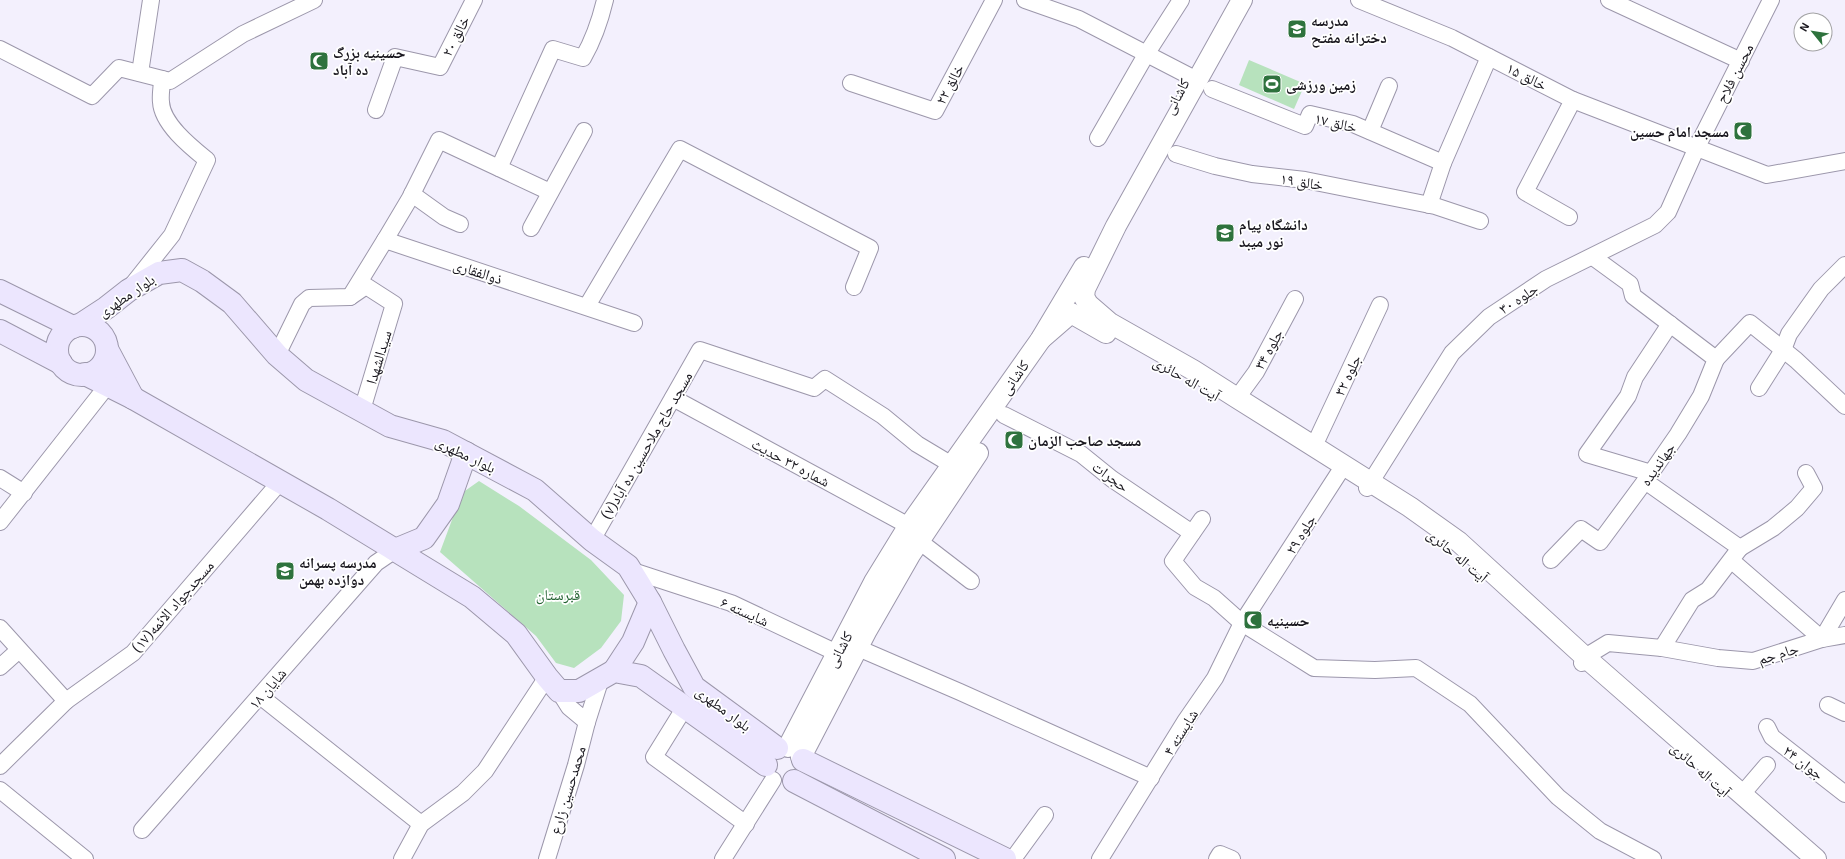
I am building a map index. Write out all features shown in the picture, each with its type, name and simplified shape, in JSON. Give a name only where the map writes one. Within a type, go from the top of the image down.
[{"type":"main road","name":"بلوار مطهری","points":[[76,326],[106,308],[129,290],[159,273],[182,270],[202,281],[232,303],[277,355],[306,380],[390,426],[443,441],[536,490],[592,540],[630,570],[650,602],[694,687],[786,763],[1005,859]]},
{"type":"main road","points":[[0,291],[76,326],[96,328],[106,341],[107,349],[105,361],[96,370],[85,374]]},
{"type":"main road","points":[[61,363],[58,355],[60,338],[66,331],[76,326]]},
{"type":"main road","points":[[0,331],[61,363],[72,372],[85,374],[133,398],[280,482],[472,597],[516,634],[553,684],[579,691],[607,675],[633,642],[650,602]]},
{"type":"main road","points":[[107,349],[133,398]]},
{"type":"main road","points":[[395,550],[424,538],[448,504],[466,453]]},
{"type":"main road","name":"بلوار مطهری","points":[[607,675],[641,676],[685,707],[786,763],[944,859]]},
{"type":"street","points":[[140,74],[151,0]]},
{"type":"street","points":[[0,49],[92,96],[119,68],[170,81],[242,34],[314,0]]},
{"type":"street","name":"خالق ۲۰","points":[[376,110],[395,57],[440,68],[474,0]]},
{"type":"street","points":[[499,168],[553,50],[583,58],[593,42],[605,0]]},
{"type":"street","name":"خالق ۲۲","points":[[851,83],[935,111],[994,0]]},
{"type":"street","points":[[1025,0],[1079,19],[1148,53],[1199,81]]},
{"type":"street","points":[[1098,138],[1181,0]]},
{"type":"street","name":"کاشانی","points":[[786,763],[858,648],[914,534],[952,465],[1041,339],[1199,81],[1230,0]]},
{"type":"street","name":"کاشانی","points":[[786,763],[837,653],[874,582],[914,534],[1004,415],[1071,313],[1116,226],[1199,81],[1242,0]]},
{"type":"street","name":"خالق ۱۵","points":[[1359,0],[1393,6],[1573,100],[1697,146],[1767,175],[1845,161]]},
{"type":"street","points":[[1609,0],[1741,61]]},
{"type":"street","name":"محسن فلاح","points":[[1697,146],[1771,0]]},
{"type":"street","points":[[1432,206],[1443,163],[1489,57]]},
{"type":"street","points":[[129,290],[172,235],[207,160],[178,134],[166,118],[160,103],[162,79]]},
{"type":"street","name":"خالق ۱۷","points":[[1199,81],[1305,126],[1310,114],[1353,124],[1443,163]]},
{"type":"street","points":[[1370,131],[1390,86]]},
{"type":"street","points":[[1569,217],[1524,192],[1573,100]]},
{"type":"street","points":[[531,228],[584,131]]},
{"type":"street","points":[[277,355],[302,304],[309,298],[350,298],[412,194],[439,140],[550,192]]},
{"type":"street","name":"جلوه ۳۰","points":[[1368,485],[1452,353],[1489,317],[1546,279],[1655,225],[1668,212],[1697,146]]},
{"type":"street","points":[[587,306],[680,149],[870,248],[854,287]]},
{"type":"street","name":"خالق ۱۹","points":[[1176,154],[1215,166],[1252,174],[1306,180],[1432,206],[1480,221]]},
{"type":"street","points":[[412,194],[444,217],[460,224]]},
{"type":"street","name":"ذوالفقاری","points":[[385,240],[587,306],[634,323]]},
{"type":"street","points":[[1592,256],[1630,284],[1633,296],[1716,359]]},
{"type":"street","points":[[1084,289],[1086,264]]},
{"type":"street","points":[[1759,388],[1783,350],[1789,334],[1821,289],[1845,265]]},
{"type":"street","name":"سیدالشهدا","points":[[350,298],[366,286],[394,304],[362,410]]},
{"type":"street","name":"آیت اله حائری","points":[[1084,289],[1084,297],[1088,304],[1110,323],[1193,370],[1314,446],[1457,551],[1583,660],[1743,793],[1816,859]]},
{"type":"street","name":"جلوه ۳۴","points":[[1237,398],[1256,372],[1296,299]]},
{"type":"street","name":"جلوه ۳۲","points":[[1314,446],[1380,305]]},
{"type":"street","points":[[1041,339],[1071,313]]},
{"type":"street","name":"آیت اله حائری","points":[[1071,313],[1191,379],[1343,468]]},
{"type":"street","name":"جهاندیده","points":[[1551,560],[1581,529],[1600,542],[1648,477],[1701,396],[1716,359],[1750,323],[1783,350],[1845,406]]},
{"type":"street","points":[[1670,324],[1636,377],[1628,396],[1587,454],[1648,477],[1736,554],[1822,639],[1845,600]]},
{"type":"street","name":"مسجد حاج ملاحسین ده آباد(۷)","points":[[592,540],[700,350],[814,388],[825,379],[882,416],[917,444],[952,465]]},
{"type":"street","points":[[0,522],[107,386]]},
{"type":"street","name":"شماره ۳۲ حدیث","points":[[673,398],[914,534],[971,581]]},
{"type":"street","name":"حجرات","points":[[1004,415],[1081,454],[1112,479],[1192,534]]},
{"type":"street","name":"جلوه ۲۹","points":[[1256,604],[1308,520],[1343,468]]},
{"type":"street","points":[[1662,648],[1692,600],[1708,590],[1736,554],[1773,528],[1797,508],[1814,488],[1806,473]]},
{"type":"street","points":[[0,478],[24,493]]},
{"type":"street","name":"مسجدجواد الائمه(۱۷)","points":[[0,766],[66,701],[133,653],[280,482]]},
{"type":"street","points":[[1202,519],[1173,561],[1195,586],[1214,598],[1242,623],[1314,668],[1375,670],[1416,668],[1470,704],[1558,797],[1600,831],[1654,859]]},
{"type":"street","name":"شایان ۱۸","points":[[142,830],[376,563],[395,550]]},
{"type":"street","name":"شایسته ۶","points":[[630,570],[731,603],[837,653]]},
{"type":"street","name":"شایسته ۴","points":[[1100,859],[1186,720],[1215,678],[1242,623],[1256,604]]},
{"type":"street","points":[[0,628],[66,701]]},
{"type":"street","name":"جام جم","points":[[1583,660],[1608,643],[1662,648],[1718,658],[1753,661],[1822,639],[1845,634]]},
{"type":"street","points":[[837,653],[858,648],[1151,778]]},
{"type":"street","points":[[0,667],[19,650]]},
{"type":"street","name":"آیت اله حائری","points":[[1583,660],[1799,859]]},
{"type":"street","name":"محمدحسین زارع","points":[[547,859],[576,765],[587,722],[607,675]]},
{"type":"street","points":[[402,859],[421,824],[463,793],[485,771],[553,684],[569,706],[587,722]]},
{"type":"street","points":[[260,696],[421,824]]},
{"type":"street","points":[[1828,705],[1845,713]]},
{"type":"street","points":[[685,707],[654,757],[746,824]]},
{"type":"street","name":"جوان ۲۴","points":[[1767,727],[1772,737],[1776,741],[1845,794]]},
{"type":"street","points":[[724,858],[786,763]]},
{"type":"street","points":[[1743,793],[1767,765]]},
{"type":"street","points":[[0,790],[84,859]]},
{"type":"street","points":[[1012,859],[1045,814]]},
{"type":"green space","name":"زمین ورزشی","points":[[1249,60],[1305,84],[1294,109],[1239,85]]},
{"type":"green space","name":"قبرستان","points":[[479,481],[519,506],[591,560],[624,595],[621,621],[601,648],[574,668],[556,663],[536,636],[440,552],[462,493]]},
{"type":"place","name":"مدرسه دخترانه مفتح","points":[[1297,29]]},
{"type":"place","name":"حسینیه بزرگ ده آباد","points":[[319,61]]},
{"type":"place","name":"زمین ورزشی","points":[[1272,84]]},
{"type":"place","name":"مسجد امام حسین","points":[[1743,131]]},
{"type":"place","name":"دانشگاه پیام نور میبد","points":[[1225,233]]},
{"type":"place","name":"مسجد صاحب الزمان","points":[[1014,440]]},
{"type":"place","name":"مدرسه پسرانه دوازده بهمن","points":[[285,571]]},
{"type":"place","name":"حسینیه","points":[[1253,620]]}]
